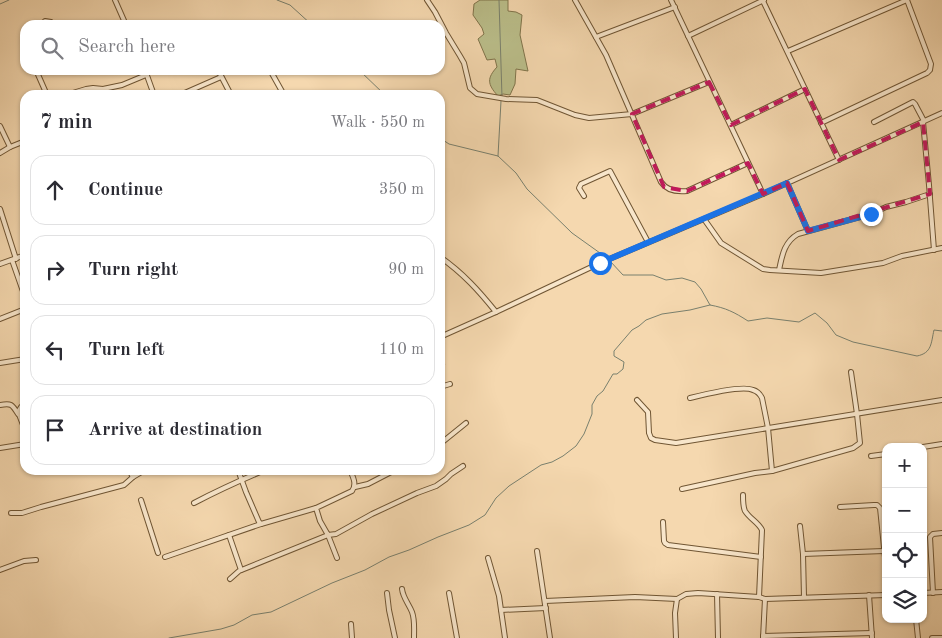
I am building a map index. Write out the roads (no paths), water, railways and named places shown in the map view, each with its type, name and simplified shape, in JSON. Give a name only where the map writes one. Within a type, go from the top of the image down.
[{"type":"street","points":[[115,0],[122,20]]},
{"type":"street","points":[[427,0],[439,20]]},
{"type":"street","points":[[575,0],[609,62],[664,187],[679,192],[687,191],[748,163]]},
{"type":"street","points":[[672,0],[763,194]]},
{"type":"street","points":[[688,36],[764,0],[839,160]]},
{"type":"street","points":[[788,51],[907,0],[931,64],[930,70],[821,123]]},
{"type":"street","points":[[596,37],[675,7]]},
{"type":"street","points":[[445,31],[464,63],[470,88],[477,94],[506,99],[537,100],[575,115],[589,118],[632,114],[709,82]]},
{"type":"street","points":[[38,75],[45,90]]},
{"type":"street","points":[[273,75],[281,90]]},
{"type":"street","points":[[83,90],[103,89],[122,85],[146,76],[152,90]]},
{"type":"street","points":[[191,90],[221,77],[228,90]]},
{"type":"street","points":[[731,125],[805,90]]},
{"type":"street","points":[[874,122],[913,102],[923,121],[934,250]]},
{"type":"street","points":[[445,335],[600,263],[763,194],[942,113]]},
{"type":"street","points":[[0,126],[10,147]]},
{"type":"street","points":[[0,153],[20,143]]},
{"type":"street","points":[[584,196],[579,188],[581,184],[610,171],[648,242]]},
{"type":"street","points":[[787,183],[808,231]]},
{"type":"street","points":[[779,270],[782,254],[788,242],[795,235],[871,214],[886,207],[930,194]]},
{"type":"street","points":[[0,209],[20,280]]},
{"type":"street","points":[[704,219],[721,243],[763,268],[779,270],[811,273],[833,272],[884,263],[906,255],[942,248]]},
{"type":"street","points":[[0,264],[20,257]]},
{"type":"street","points":[[445,261],[464,275],[496,312]]},
{"type":"street","points":[[0,318],[20,311]]},
{"type":"street","points":[[0,363],[20,360]]},
{"type":"street","points":[[682,490],[772,471],[853,448],[860,443],[852,372]]},
{"type":"street","points":[[445,386],[450,384]]},
{"type":"street","points":[[690,398],[730,390],[754,390],[762,398],[768,428],[772,471]]},
{"type":"street","points":[[637,400],[648,412],[651,438],[676,443],[942,400]]},
{"type":"street","points":[[0,405],[9,403],[19,416]]},
{"type":"street","points":[[19,416],[20,408]]},
{"type":"street","points":[[445,440],[466,423]]},
{"type":"street","points":[[927,446],[942,444]]},
{"type":"street","points":[[0,448],[20,445]]},
{"type":"street","points":[[870,456],[882,454]]},
{"type":"street","points":[[230,579],[241,570],[328,535],[336,534],[372,514],[436,486],[463,466]]},
{"type":"street","points":[[240,475],[261,524]]},
{"type":"street","points":[[194,503],[253,475]]},
{"type":"street","points":[[351,475],[355,487]]},
{"type":"street","points":[[165,557],[261,524],[316,508],[350,493],[355,487],[368,484],[385,475]]},
{"type":"street","points":[[11,513],[22,513],[124,485],[132,476]]},
{"type":"street","points":[[743,495],[745,511],[759,524],[762,530],[759,597]]},
{"type":"street","points":[[141,500],[158,553]]},
{"type":"street","points":[[840,508],[877,505],[880,508],[882,533]]},
{"type":"street","points":[[316,508],[337,558]]},
{"type":"street","points":[[663,522],[664,541],[668,546],[761,557]]},
{"type":"street","points":[[800,526],[804,597]]},
{"type":"street","points":[[933,593],[930,538],[933,534],[942,533]]},
{"type":"street","points":[[229,535],[241,570]]},
{"type":"street","points":[[537,551],[550,638]]},
{"type":"street","points":[[803,554],[882,551]]},
{"type":"street","points":[[488,558],[500,596],[505,638]]},
{"type":"street","points":[[0,570],[24,561],[36,560]]},
{"type":"street","points":[[402,589],[403,596],[413,614],[414,638]]},
{"type":"street","points":[[927,594],[942,592]]},
{"type":"street","points":[[387,593],[395,638]]},
{"type":"street","points":[[449,593],[456,638]]},
{"type":"street","points":[[545,601],[635,597],[677,599],[686,594],[698,593],[765,598],[882,595]]},
{"type":"street","points":[[717,594],[718,638]]},
{"type":"street","points":[[869,595],[872,638]]},
{"type":"street","points":[[765,598],[763,637],[872,633]]},
{"type":"street","points":[[676,638],[675,613],[677,599]]},
{"type":"street","points":[[501,610],[546,608]]},
{"type":"street","points":[[916,623],[918,638]]},
{"type":"street","points":[[351,624],[352,638]]},
{"type":"street","points":[[932,638],[942,638]]},
{"type":"waterway","points":[[0,4],[9,0]]},
{"type":"waterway","points":[[277,0],[290,5],[306,20]]},
{"type":"waterway","points":[[499,0],[502,97]]},
{"type":"waterway","points":[[364,75],[380,90]]},
{"type":"waterway","points":[[498,156],[501,101]]},
{"type":"waterway","points":[[445,141],[449,144],[498,156],[516,173],[527,189],[572,233],[607,258]]},
{"type":"waterway","points":[[610,261],[623,275],[653,275],[666,280],[682,278],[695,282],[710,305],[721,307],[748,321],[767,318],[799,322],[815,313],[827,323],[836,335],[853,342],[917,356],[922,355],[928,350],[934,330],[942,331]]},
{"type":"waterway","points":[[169,638],[221,629],[234,625],[252,615],[271,612],[332,583],[365,570],[389,557],[469,525],[485,515],[496,498],[509,486],[541,465],[563,456],[576,446],[584,434],[592,414],[592,405],[597,396],[603,391],[613,374],[617,374],[623,369],[624,362],[614,356],[614,351],[632,330],[646,320],[662,314],[710,305]]}]
